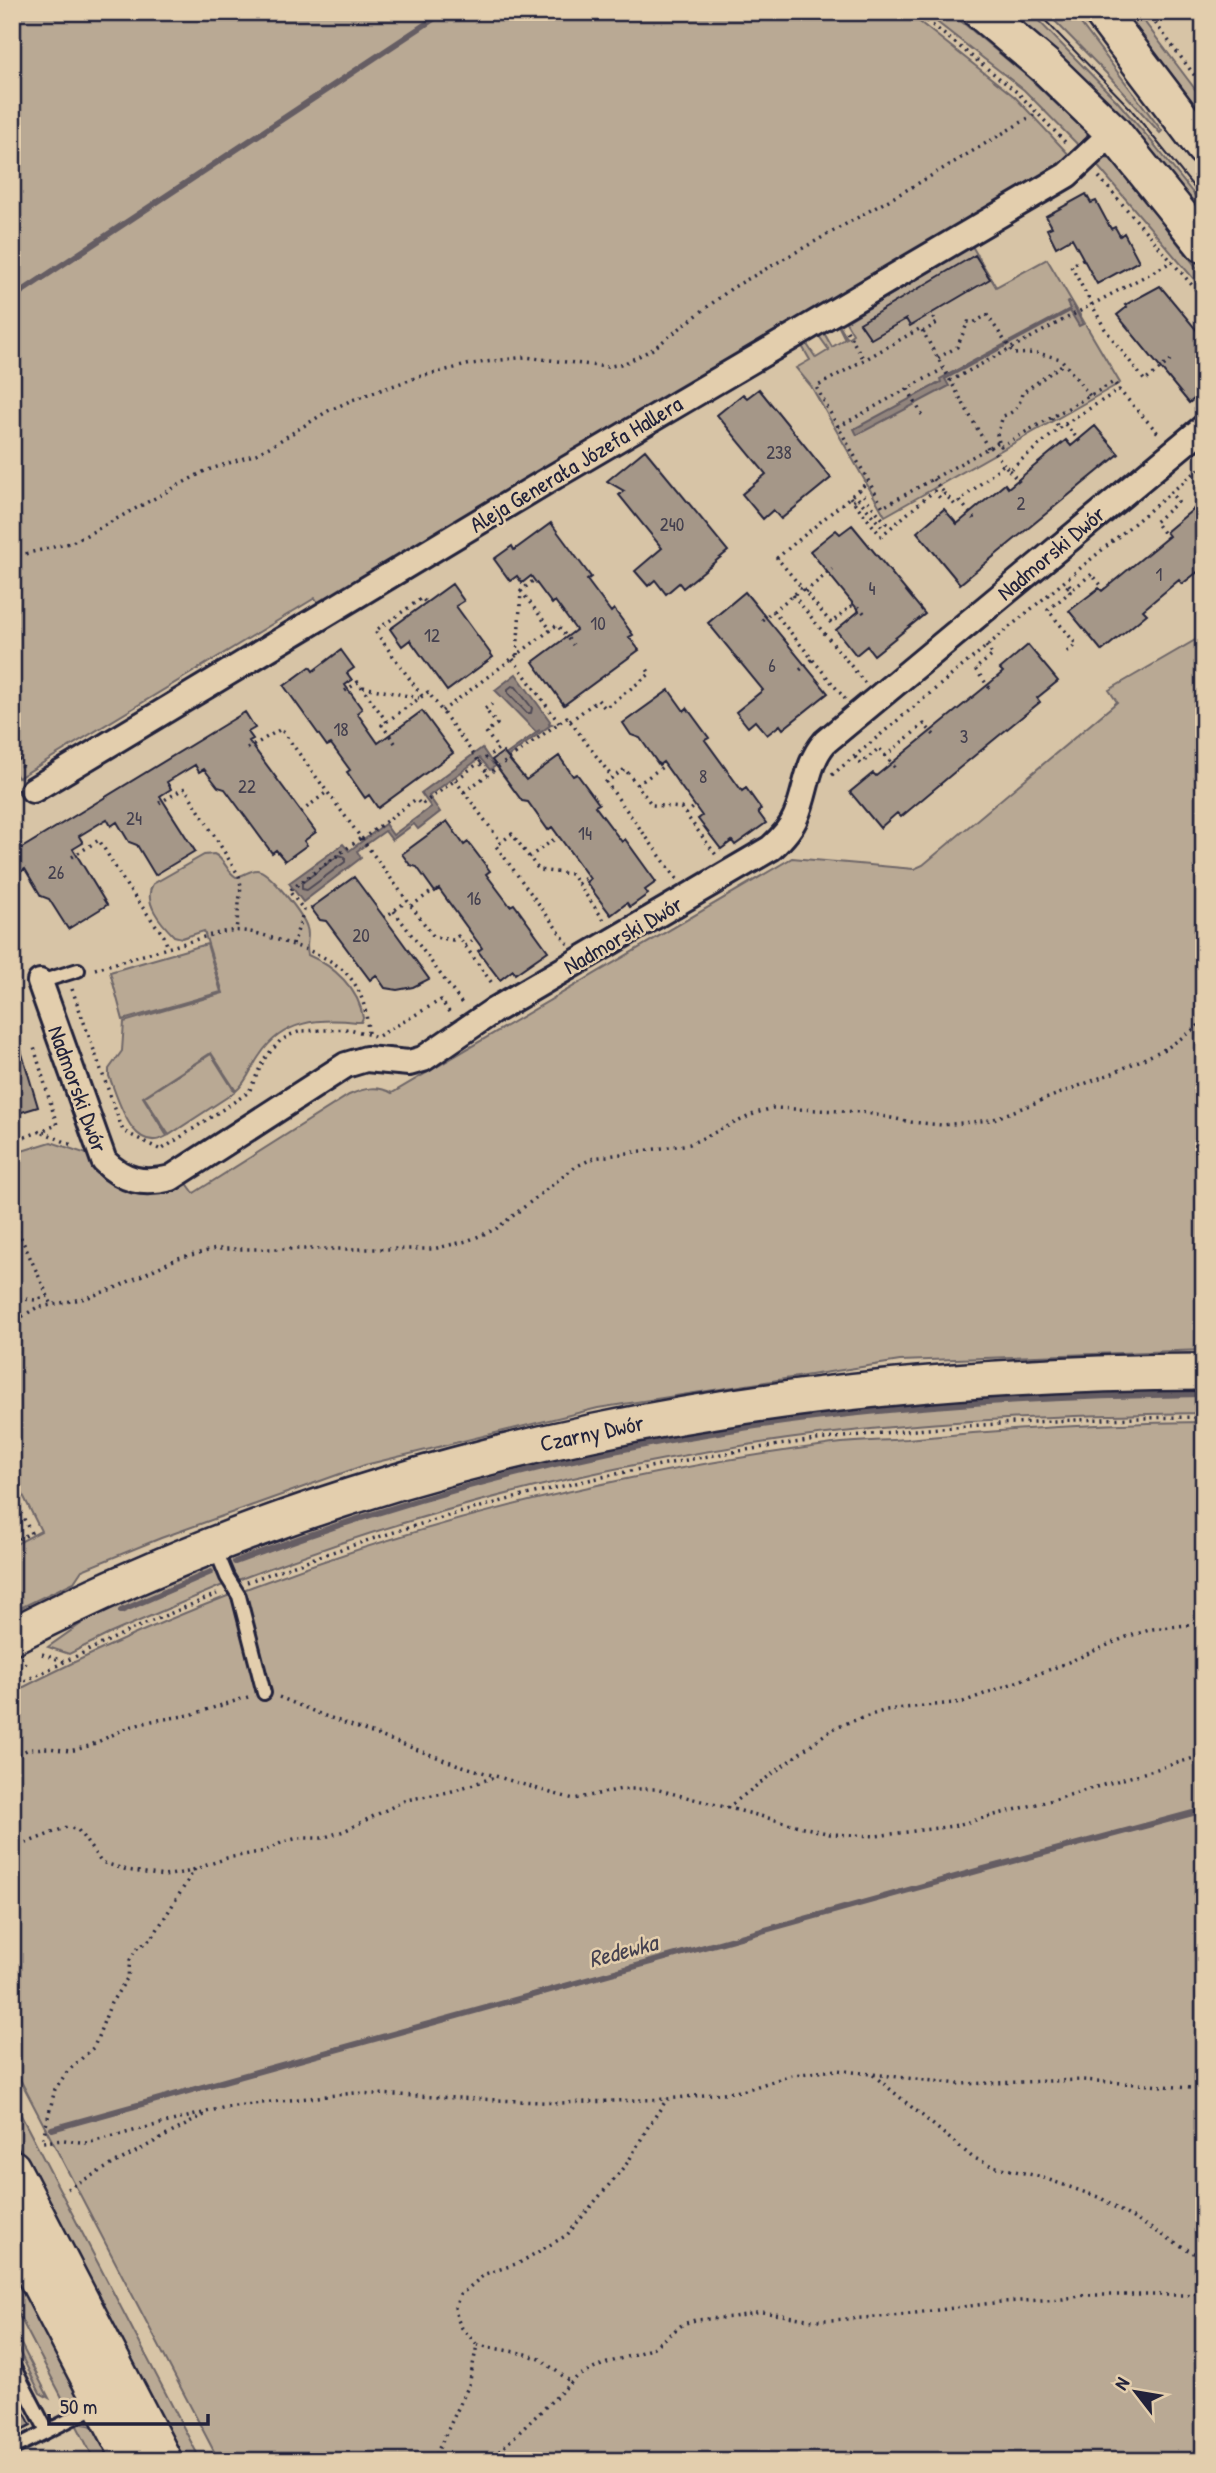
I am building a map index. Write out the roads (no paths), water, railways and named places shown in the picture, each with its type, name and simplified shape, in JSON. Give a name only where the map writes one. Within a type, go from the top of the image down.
[{"type":"main road","points":[[981,12],[1045,66],[1113,132],[1204,245]]},
{"type":"main road","points":[[1101,12],[1204,148]]},
{"type":"main road","name":"Czarny Dwór","points":[[12,1636],[110,1589],[214,1545],[367,1491],[537,1444],[670,1416],[766,1401],[923,1383],[1091,1372],[1204,1372]]},
{"type":"main road","points":[[15,2177],[164,2461]]},
{"type":"main road","points":[[12,2231],[132,2461]]},
{"type":"street","name":"Aleja Generała Józefa Hallera","points":[[33,790],[561,473],[1067,175],[1113,132]]},
{"type":"street","name":"Nadmorski Dwór","points":[[40,982],[100,1152],[104,1161],[126,1178],[156,1181],[171,1178],[346,1065],[358,1060],[409,1063],[423,1059],[493,1011],[771,848],[793,823],[810,768],[824,742],[1204,427]]},
{"type":"lane","points":[[40,982],[72,972]]},
{"type":"lane","points":[[214,1545],[239,1596],[264,1693]]},
{"type":"lane","points":[[12,2364],[47,2431]]},
{"type":"lane","points":[[12,2449],[102,2403]]},
{"type":"water","points":[[1071,301],[1083,324],[1079,326],[1070,311],[945,379],[949,386],[857,435],[854,429],[1070,309],[1067,303]]},
{"type":"water","points":[[516,674],[552,724],[490,770],[480,758],[429,796],[440,812],[418,829],[414,824],[392,840],[385,831],[357,851],[361,858],[303,902],[289,883],[343,844],[349,851],[385,824],[393,835],[431,807],[421,793],[482,748],[493,764],[540,730],[536,732],[495,690]]},
{"type":"waterway","points":[[12,298],[444,12]]},
{"type":"waterway","points":[[235,1562],[356,1520],[479,1483],[604,1453],[730,1430],[848,1414],[966,1403],[1204,1394]]},
{"type":"waterway","points":[[121,1611],[211,1572]]},
{"type":"waterway","name":"Redewka","points":[[52,2129],[1204,1810]]},
{"type":"tram line","points":[[1037,12],[1130,108],[1204,200]]}]
